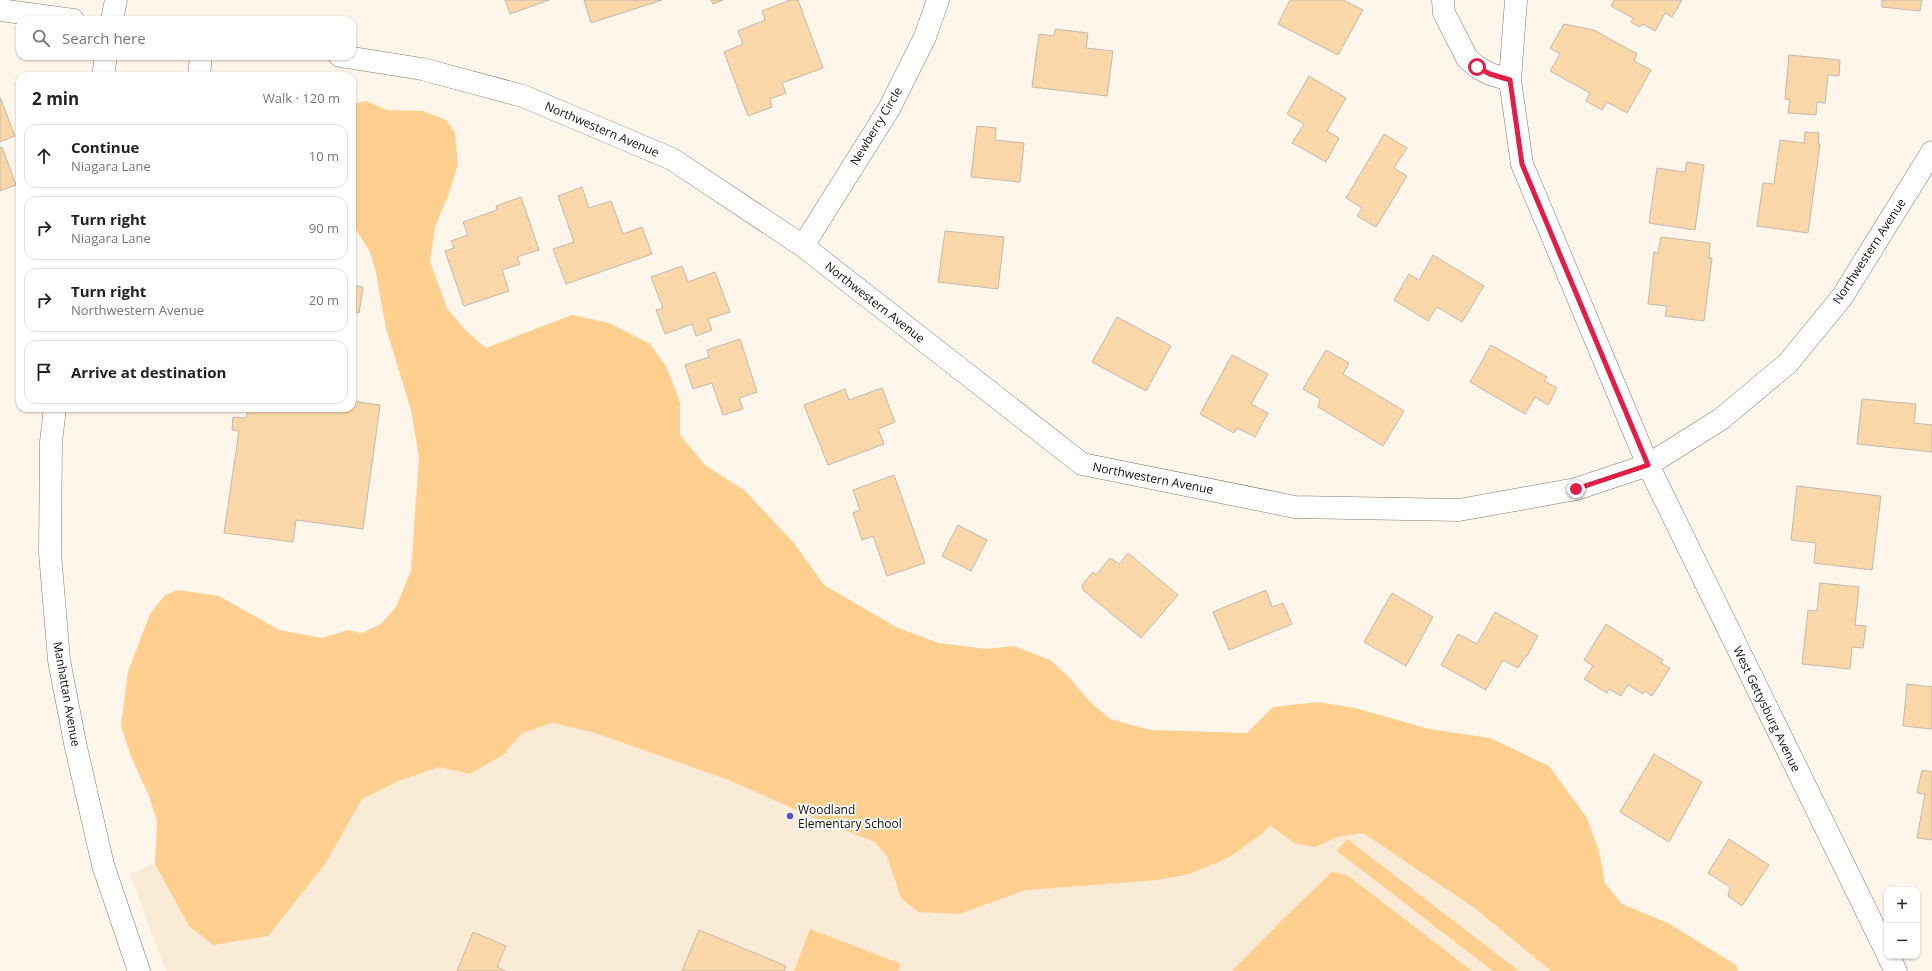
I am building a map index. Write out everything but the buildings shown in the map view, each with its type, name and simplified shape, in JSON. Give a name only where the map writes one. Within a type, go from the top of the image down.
[{"type":"street","points":[[113,16],[116,0]]},
{"type":"street","name":"Newberry Circle","points":[[803,246],[889,109],[925,37],[938,0]]},
{"type":"street","points":[[1443,0],[1444,13],[1467,58],[1477,67],[1490,74],[1510,80]]},
{"type":"street","name":"West Gettysburg Avenue","points":[[1516,0],[1510,80],[1522,164],[1648,465],[1884,947]]},
{"type":"street","points":[[0,10],[44,16]]},
{"type":"street","name":"Northwestern Avenue","points":[[356,59],[422,69],[523,96],[672,159],[803,246],[1082,464],[1295,507],[1459,510],[1576,489],[1648,465],[1721,419],[1788,363],[1842,297],[1932,152]]},
{"type":"street","points":[[104,72],[105,60]]},
{"type":"street","points":[[199,72],[200,60]]},
{"type":"street","name":"Manhattan Avenue","points":[[55,412],[51,442],[50,553],[59,660],[75,744],[103,865],[136,970]]},
{"type":"street","name":"West Gettysburg Avenue","points":[[1890,959],[1896,971]]},
{"type":"shaded area","points":[[366,101],[387,110],[423,111],[446,120],[455,133],[458,164],[448,196],[435,227],[430,262],[447,308],[465,330],[486,348],[572,315],[609,323],[650,344],[666,366],[680,402],[680,435],[706,466],[744,490],[794,543],[824,585],[896,627],[938,643],[987,649],[1014,646],[1050,660],[1071,679],[1088,700],[1110,719],[1151,730],[1247,733],[1273,707],[1318,702],[1355,708],[1429,729],[1490,738],[1549,766],[1587,818],[1599,851],[1605,883],[1622,904],[1668,923],[1736,965],[1738,971],[1551,971],[1472,906],[1363,833],[1337,837],[1315,847],[1294,843],[1270,825],[1262,834],[1228,858],[1189,874],[1158,880],[1026,890],[959,914],[918,912],[901,898],[887,856],[875,842],[826,823],[729,780],[592,732],[552,723],[522,733],[503,755],[470,774],[439,767],[398,781],[362,799],[325,864],[268,936],[213,945],[189,926],[155,864],[157,821],[149,796],[132,759],[121,726],[128,672],[150,614],[165,595],[178,590],[219,596],[279,630],[322,638],[348,630],[362,633],[381,624],[396,607],[411,571],[419,457],[411,410],[386,328],[376,273],[370,252],[356,229],[356,103]]},
{"type":"shaded area","name":"Woodland Elementary School","points":[[534,688],[1363,833],[1472,906],[1551,971],[166,971],[130,874]]},
{"type":"shaded area","points":[[1347,839],[1519,971],[1493,971],[1337,851]]},
{"type":"shaded area","points":[[1332,872],[1344,874],[1351,878],[1472,971],[1232,971]]},
{"type":"shaded area","points":[[810,929],[901,964],[898,971],[794,971]]},
{"type":"place","name":"Woodland Elementary School","points":[[790,816]]},
{"type":"route","points":[[1477,67],[1490,74],[1510,80],[1522,164],[1648,465],[1576,489]]}]
